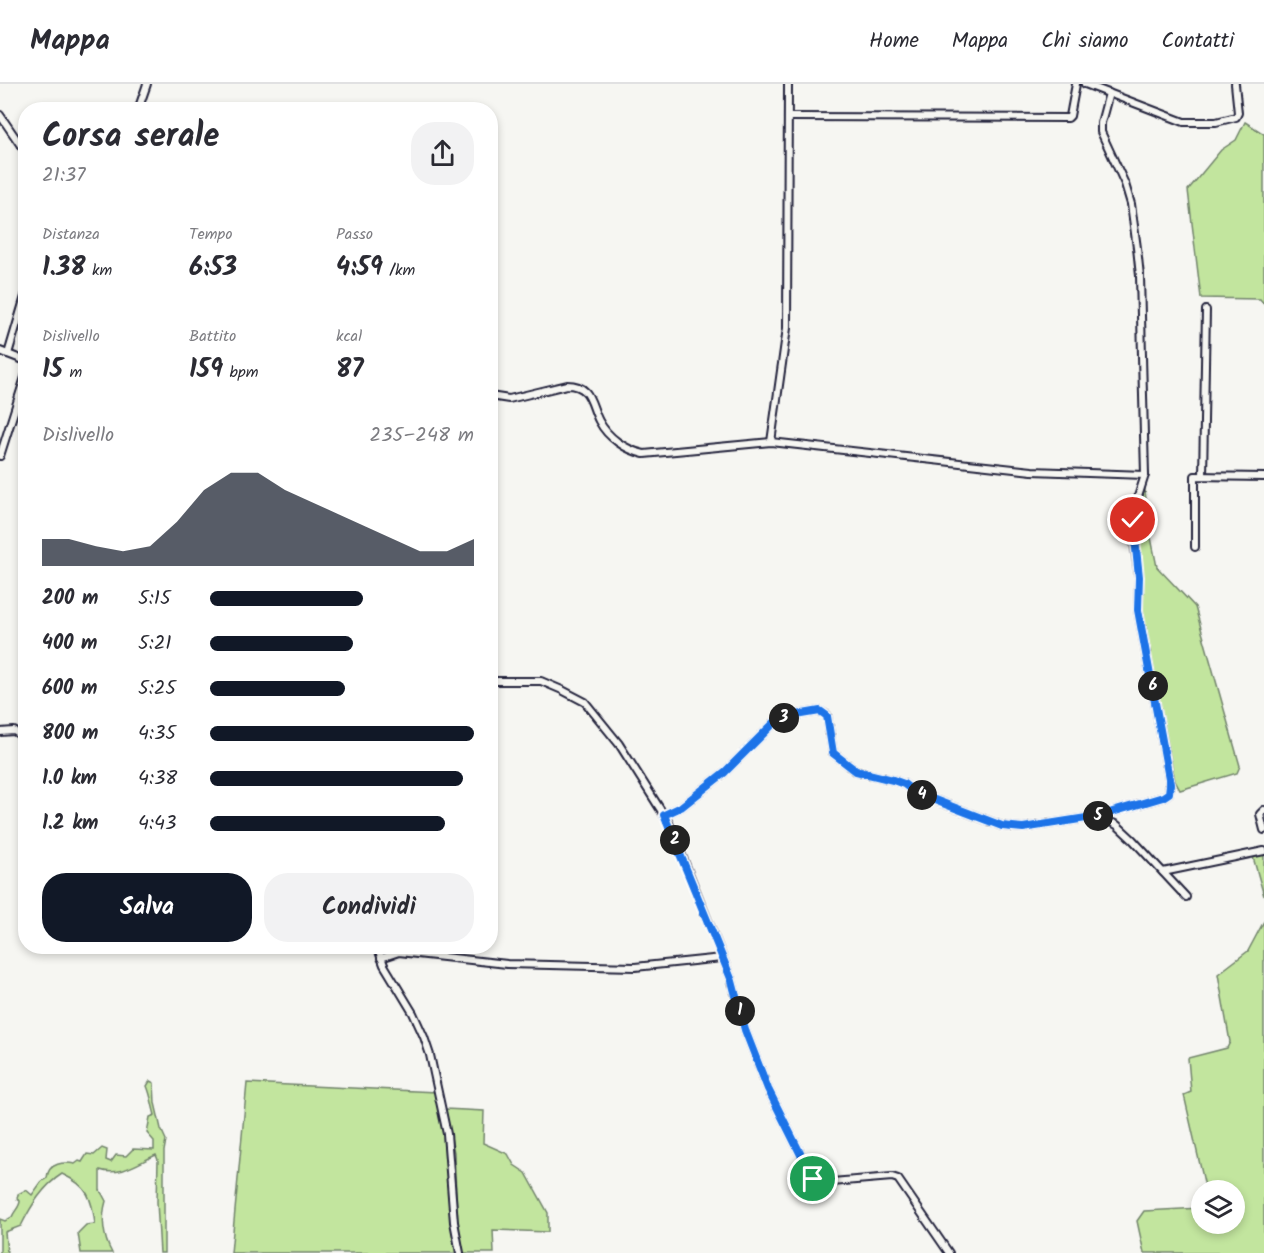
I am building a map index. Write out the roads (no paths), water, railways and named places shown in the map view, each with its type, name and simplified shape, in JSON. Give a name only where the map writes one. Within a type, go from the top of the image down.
[{"type":"street","points":[[141,102],[147,84]]},
{"type":"street","points":[[771,442],[787,328],[788,84]]},
{"type":"street","points":[[788,117],[1068,118],[1076,84]]},
{"type":"street","points":[[1085,84],[1184,122],[1215,122],[1236,117],[1238,113],[1235,84]]},
{"type":"street","points":[[664,815],[681,807],[725,772],[779,718],[820,711],[827,716],[833,753],[856,771],[904,784],[914,792],[1002,826],[1023,828],[1099,816],[1163,797],[1169,793],[1170,784],[1138,610],[1139,577],[1132,526],[1145,475],[1140,276],[1131,204],[1125,184],[1101,132],[1101,123],[1109,93]]},
{"type":"street","points":[[0,115],[18,141]]},
{"type":"street","points":[[1203,476],[1206,310]]},
{"type":"street","points":[[8,354],[18,321]]},
{"type":"street","points":[[0,351],[18,358]]},
{"type":"street","points":[[498,397],[509,399],[567,385],[584,388],[598,419],[613,438],[633,452],[644,454],[771,442],[1032,471],[1145,475]]},
{"type":"street","points":[[0,456],[18,399]]},
{"type":"street","points":[[1195,547],[1195,476],[1264,477]]},
{"type":"street","points":[[498,681],[541,681],[585,702],[620,744],[664,815],[732,981],[745,1030],[768,1089],[813,1179],[820,1183],[892,1177],[898,1179],[935,1236],[949,1253]]},
{"type":"street","points":[[0,732],[14,731],[18,734]]},
{"type":"street","points":[[1264,810],[1260,818],[1264,830]]},
{"type":"street","points":[[1099,816],[1117,825],[1186,897]]},
{"type":"street","points":[[1163,872],[1264,851]]},
{"type":"street","points":[[380,954],[413,1013],[430,1055],[447,1134],[454,1222],[457,1247],[460,1253]]},
{"type":"street","points":[[381,958],[393,954]]},
{"type":"street","points":[[417,954],[507,964],[635,967],[722,958]]}]
